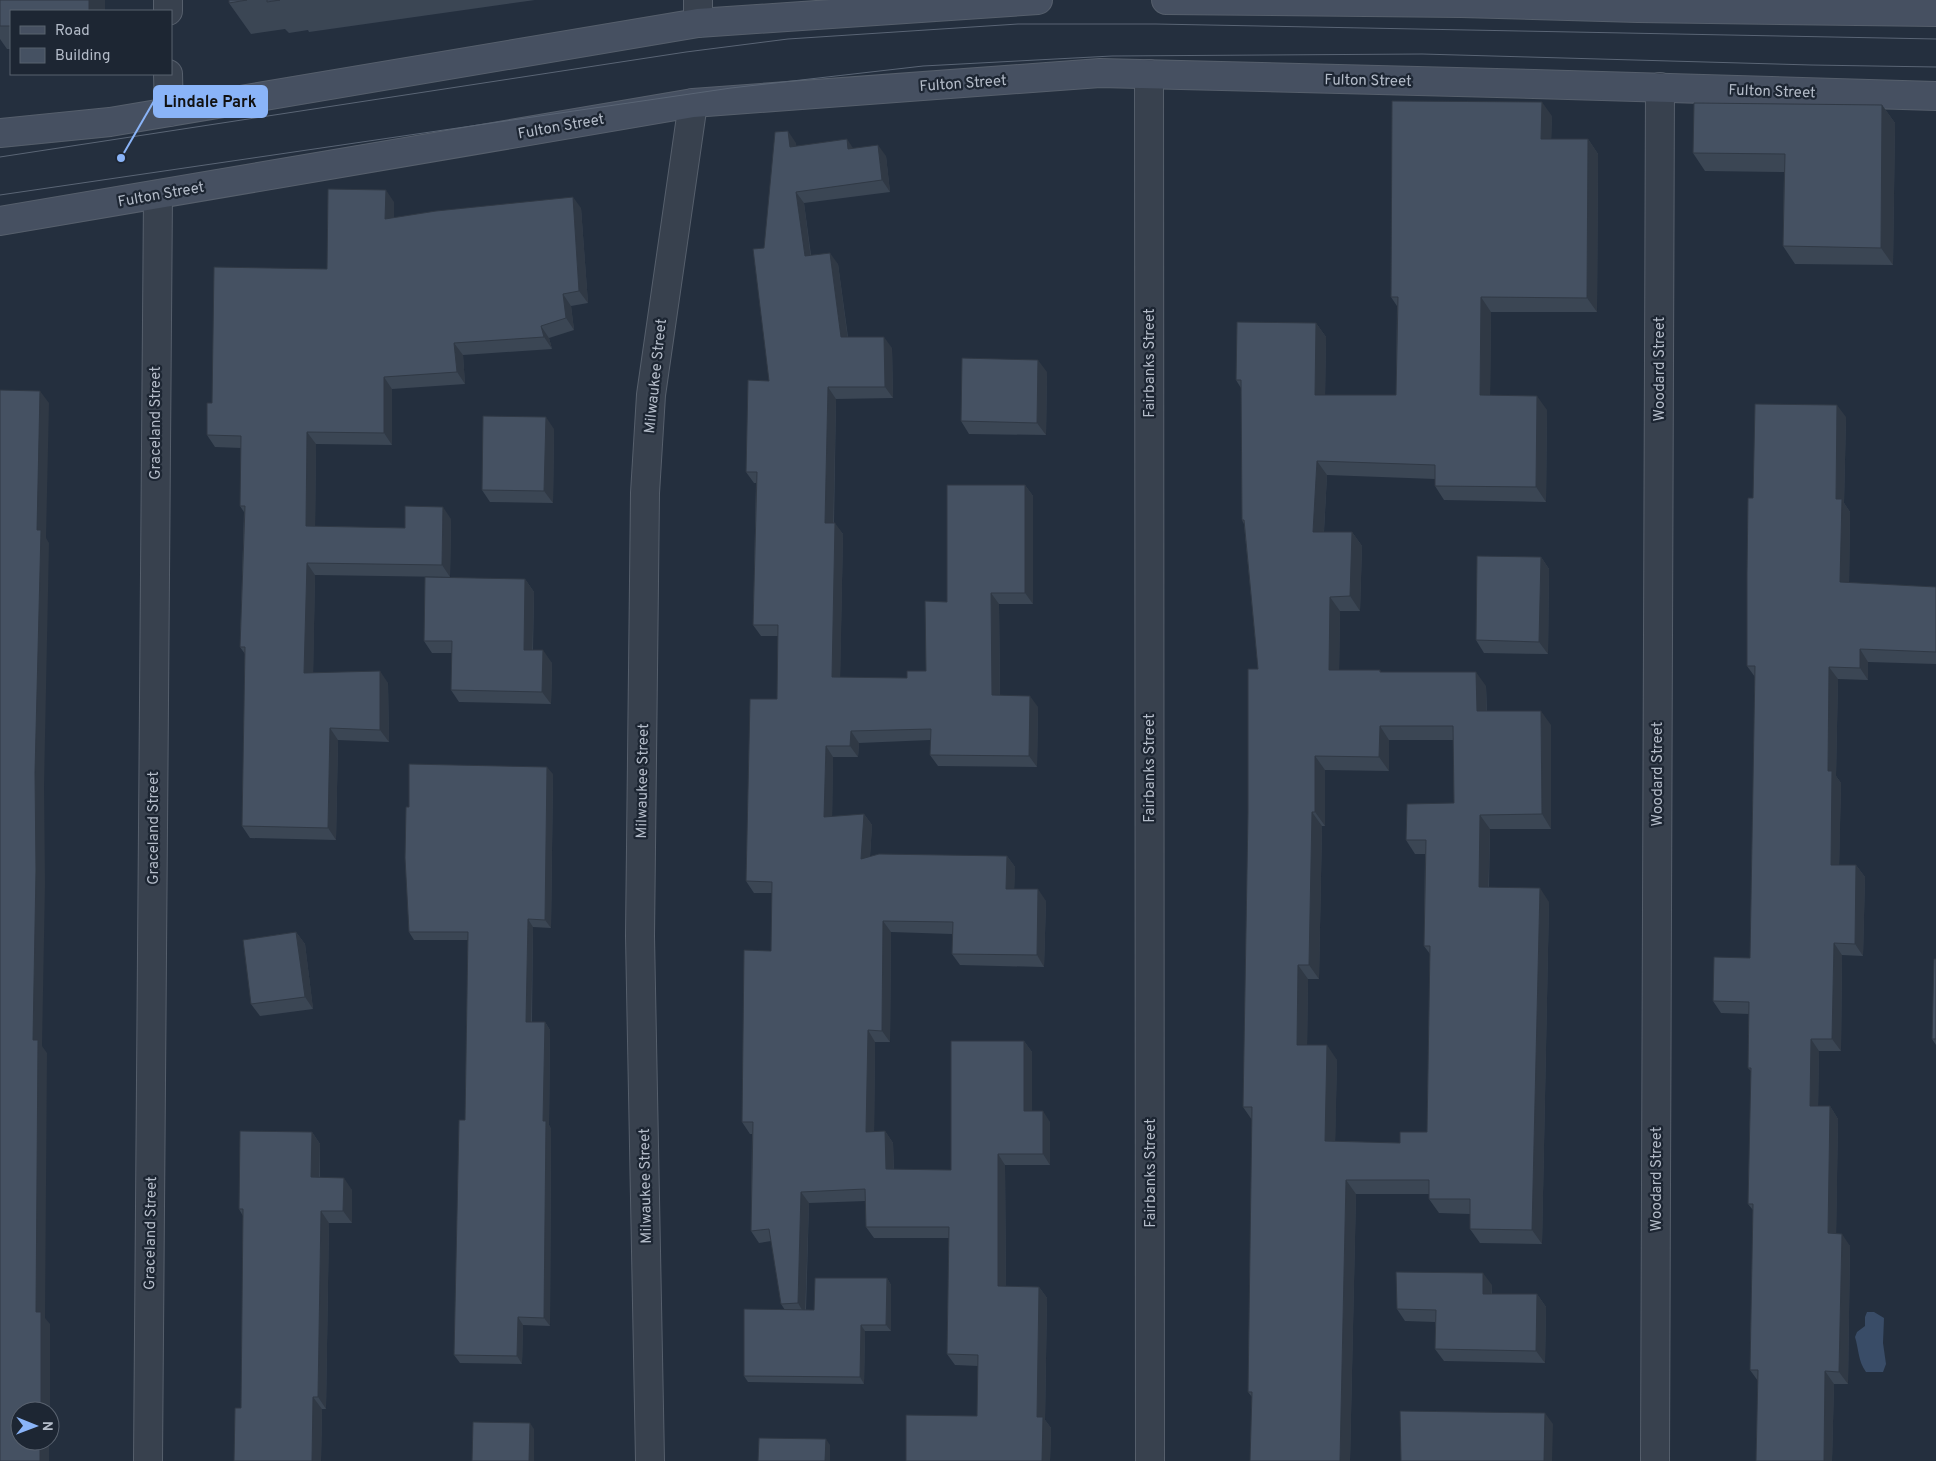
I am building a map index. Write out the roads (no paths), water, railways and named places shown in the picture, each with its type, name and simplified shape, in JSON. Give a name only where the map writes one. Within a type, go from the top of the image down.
[{"type":"main road","points":[[0,133],[110,122],[169,112],[698,12],[1038,0]]},
{"type":"main road","points":[[1166,0],[1461,1],[1638,8],[1936,12]]},
{"type":"main road","name":"Fulton Street","points":[[0,221],[693,103],[1100,73],[1936,96]]},
{"type":"street","name":"Fairbanks Street","points":[[1149,74],[1150,1461]]},
{"type":"street","points":[[168,75],[169,112]]},
{"type":"street","name":"Woodard Street","points":[[1655,1461],[1660,88]]},
{"type":"street","name":"Milwaukee Street","points":[[650,1461],[640,936],[645,493],[650,395],[693,103]]},
{"type":"street","name":"Graceland Street","points":[[148,1461],[158,195]]},
{"type":"water","points":[[1867,1312],[1874,1312],[1884,1318],[1883,1343],[1886,1364],[1883,1372],[1866,1372],[1860,1360],[1855,1337],[1857,1332],[1865,1326]]},
{"type":"tram line","points":[[0,157],[686,52],[788,39],[1018,24],[1156,24],[1936,39]]},
{"type":"tram line","points":[[0,195],[731,88],[923,66],[1112,56],[1422,54],[1936,67]]},
{"type":"place","name":"Lindale Park","points":[[121,158]]}]
